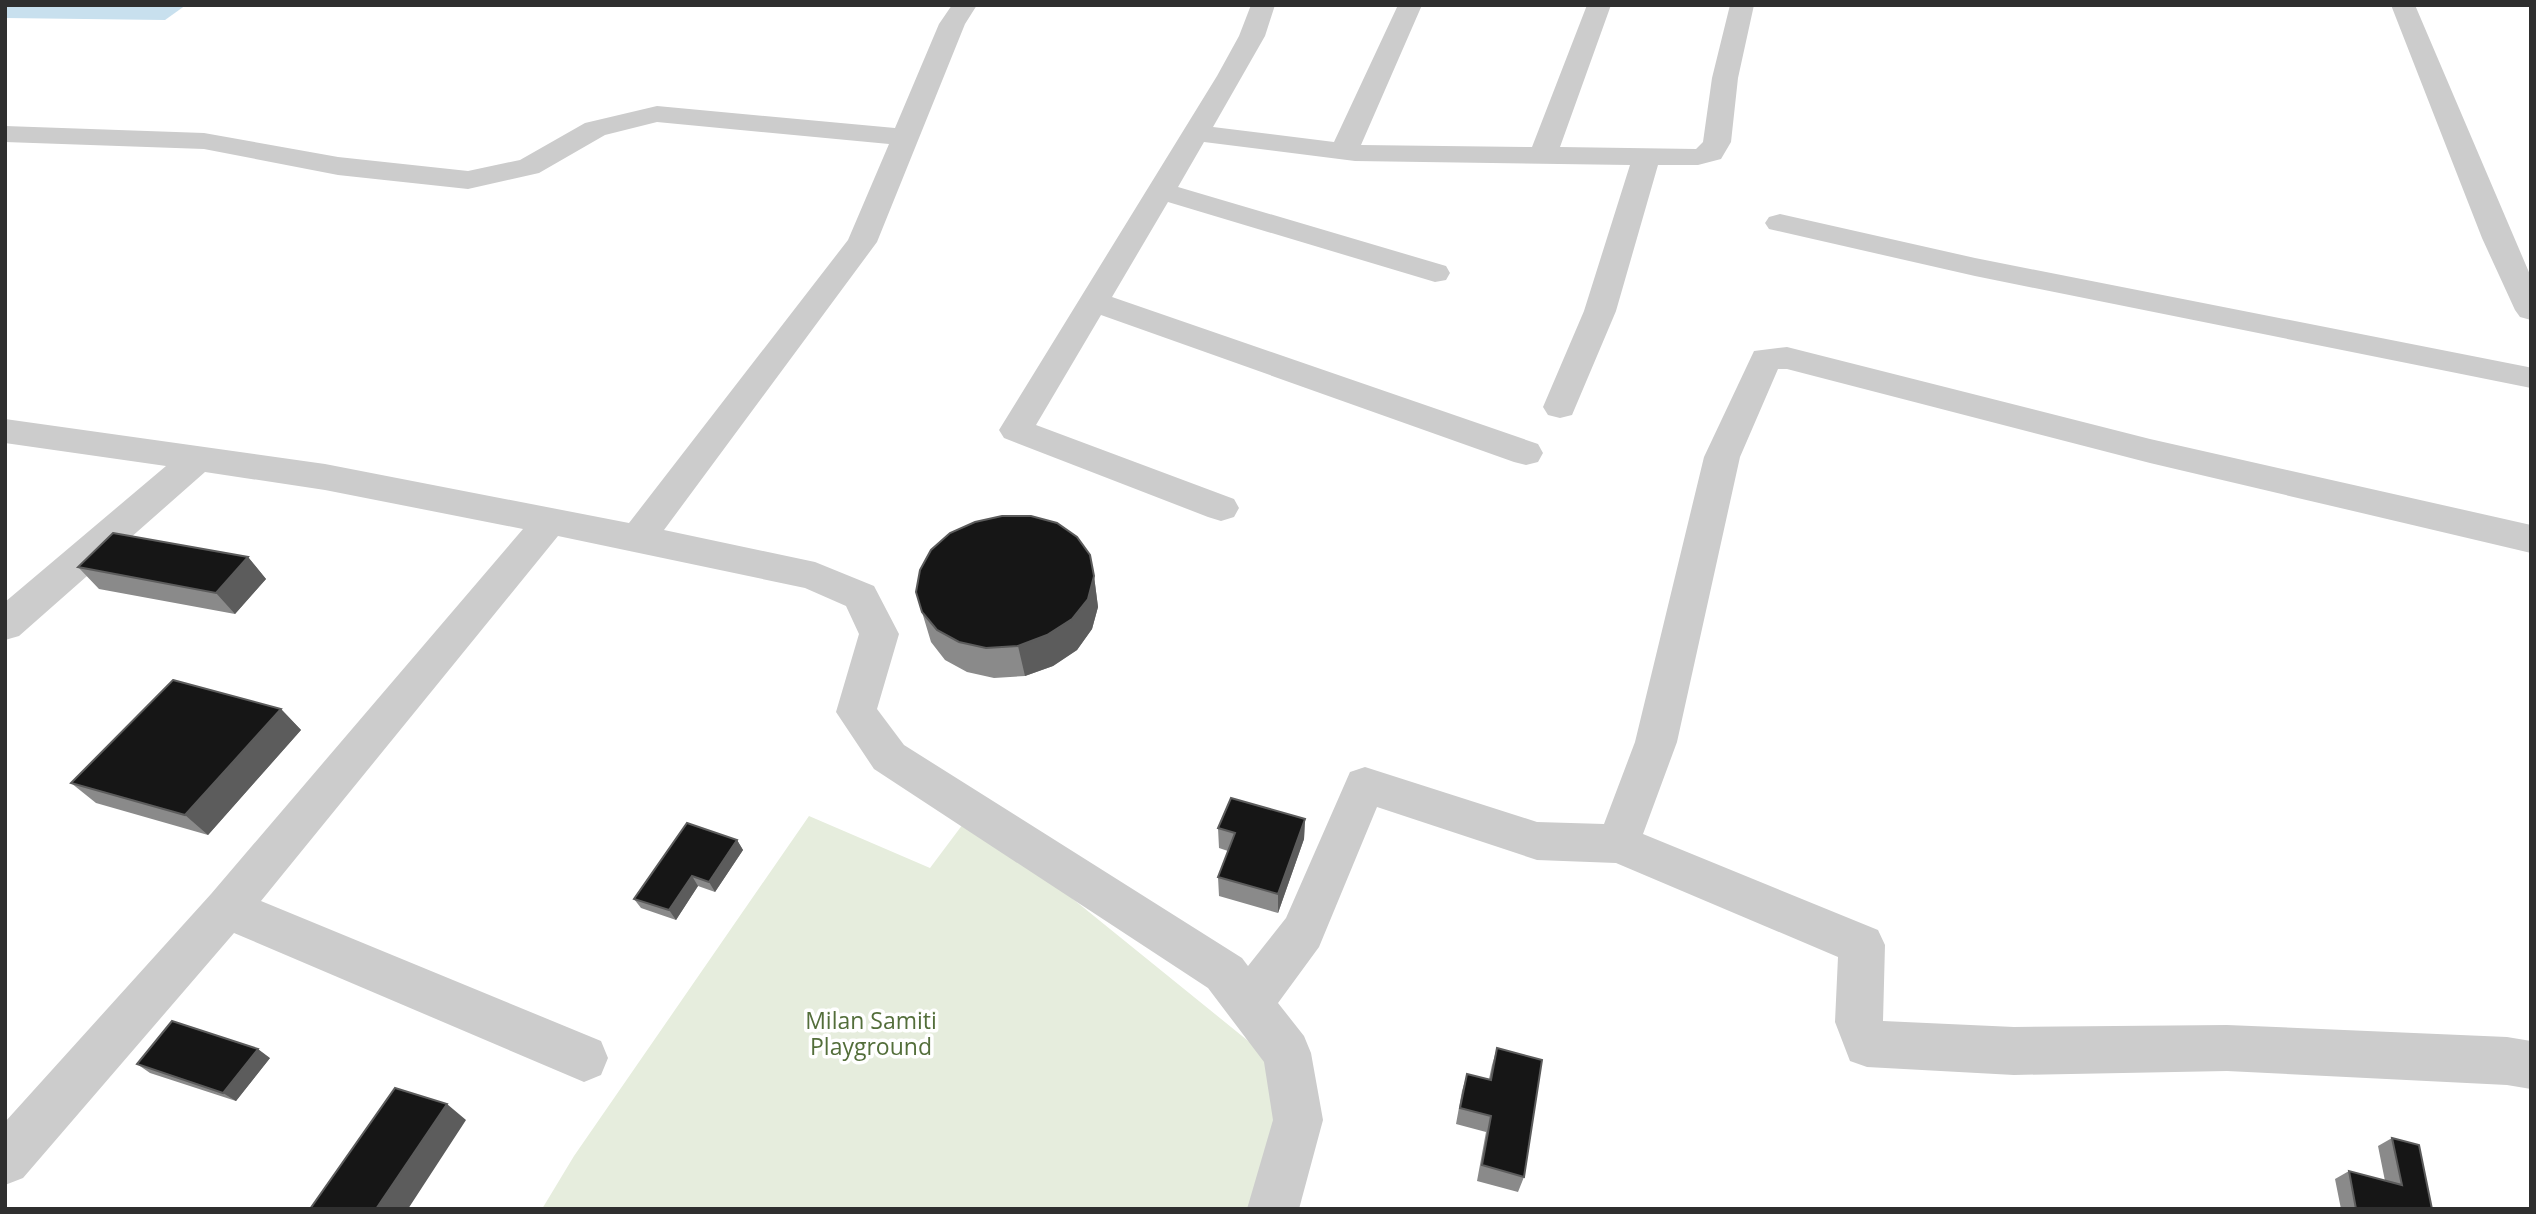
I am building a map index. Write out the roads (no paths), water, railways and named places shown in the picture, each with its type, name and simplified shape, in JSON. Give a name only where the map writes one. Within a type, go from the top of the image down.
[{"type":"street","points":[[638,538],[862,243],[952,24],[965,5]]},
{"type":"street","points":[[1221,508],[1016,430],[1196,133],[1252,36],[1264,5]]},
{"type":"street","points":[[1343,151],[1410,5]]},
{"type":"street","points":[[1543,156],[1599,5]]},
{"type":"street","points":[[1196,133],[1343,151],[1698,157],[1711,153],[1717,142],[1725,78],[1742,5]]},
{"type":"street","points":[[2403,5],[2497,238],[2531,310]]},
{"type":"street","points":[[5,134],[204,141],[338,166],[468,180],[529,167],[595,129],[657,114],[907,137]]},
{"type":"street","points":[[1560,407],[1600,311],[1647,156]]},
{"type":"street","points":[[1161,191],[1435,273]]},
{"type":"street","points":[[1780,223],[1975,267],[2530,380]]},
{"type":"street","points":[[1096,302],[1525,453]]},
{"type":"street","points":[[1618,844],[1656,742],[1722,457],[1757,372],[1766,359],[1787,358],[2137,448],[2531,539]]},
{"type":"street","points":[[5,431],[325,477],[804,573],[860,596],[879,634],[856,712],[890,757],[1225,973],[1287,1053],[1298,1120],[1273,1209]]},
{"type":"street","points":[[5,625],[196,460]]},
{"type":"street","points":[[5,1160],[227,908],[550,521]]},
{"type":"street","points":[[1249,1003],[1303,932],[1364,785],[1538,841],[1618,844],[1862,945],[1859,1022],[1867,1044],[2014,1051],[2227,1048],[2531,1065]]},
{"type":"street","points":[[227,908],[584,1058]]},
{"type":"water","points":[[5,5],[186,5],[165,20],[5,18]]},
{"type":"park label","name":"Milan Samiti Playground","points":[[871,1033]]}]
